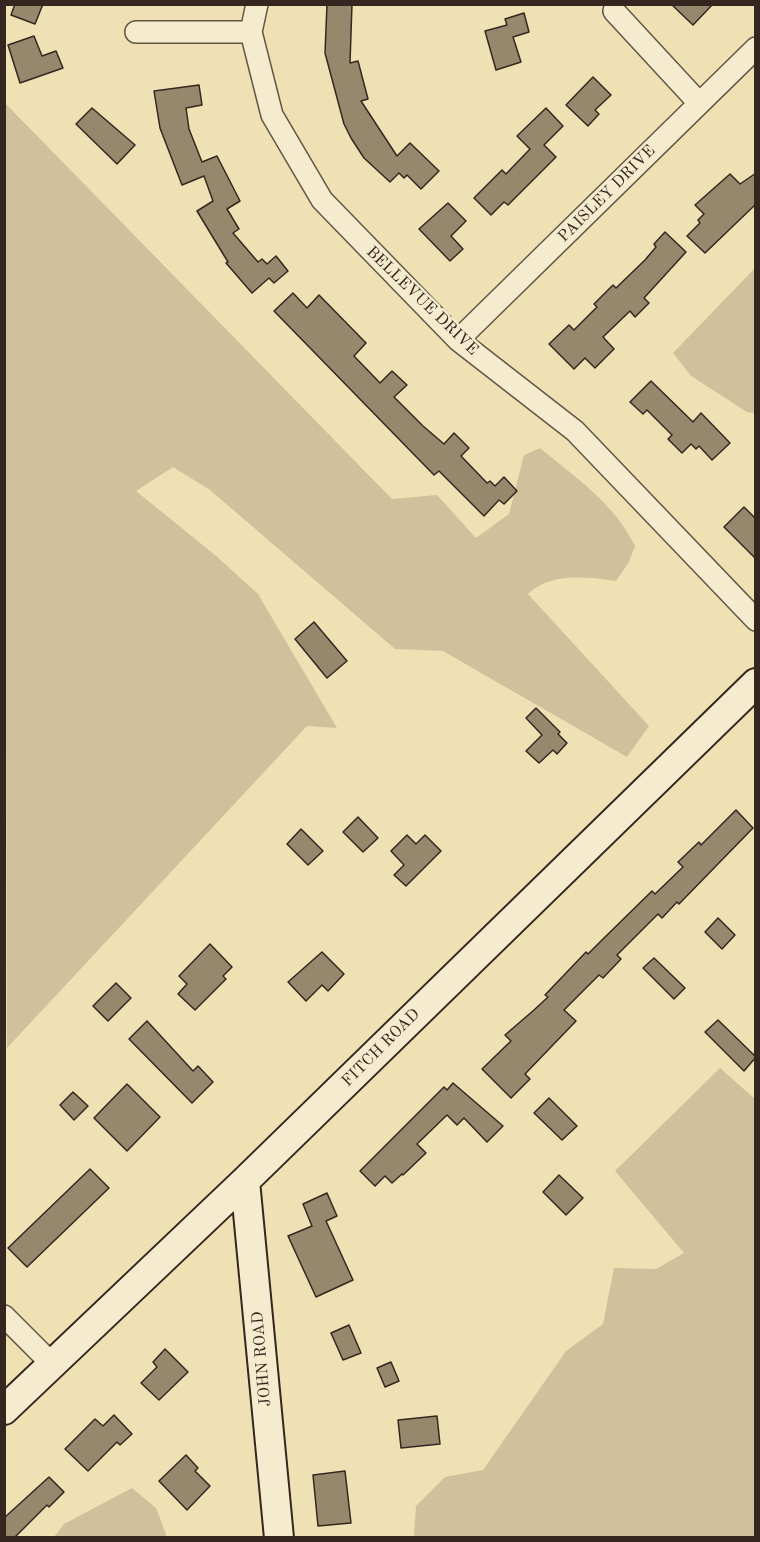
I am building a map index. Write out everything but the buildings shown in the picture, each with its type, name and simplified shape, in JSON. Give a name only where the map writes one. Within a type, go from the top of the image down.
[{"type":"street","name":"BELLEVUE DRIVE","points":[[257,4],[251,32],[272,115],[322,200],[458,340],[575,431],[756,620]]},
{"type":"street","points":[[614,11],[699,103]]},
{"type":"street","points":[[136,32],[251,32]]},
{"type":"street","name":"PAISLEY DRIVE","points":[[458,340],[756,48]]},
{"type":"street","name":"FITCH ROAD","points":[[4,1410],[245,1181],[604,828],[756,683]]},
{"type":"street","name":"JOHN ROAD","points":[[245,1181],[279,1538]]},
{"type":"street","points":[[4,1316],[52,1364]]},
{"type":"shaded area","points":[[4,102],[392,499],[437,495],[476,538],[509,514],[524,455],[540,448],[593,492],[617,517],[635,546],[629,562],[616,581],[593,578],[558,579],[537,587],[528,594],[649,726],[627,757],[443,651],[395,649],[210,490],[173,467],[136,491],[215,555],[258,594],[337,728],[307,726],[7,1048]]},
{"type":"shaded area","points":[[755,268],[755,413],[747,412],[691,376],[673,353]]},
{"type":"shaded area","points":[[720,1068],[755,1099],[755,1537],[414,1537],[416,1506],[445,1477],[483,1470],[566,1351],[603,1324],[614,1268],[656,1269],[684,1253],[615,1171]]},
{"type":"shaded area","points":[[132,1488],[156,1508],[167,1537],[54,1537],[64,1524]]}]
